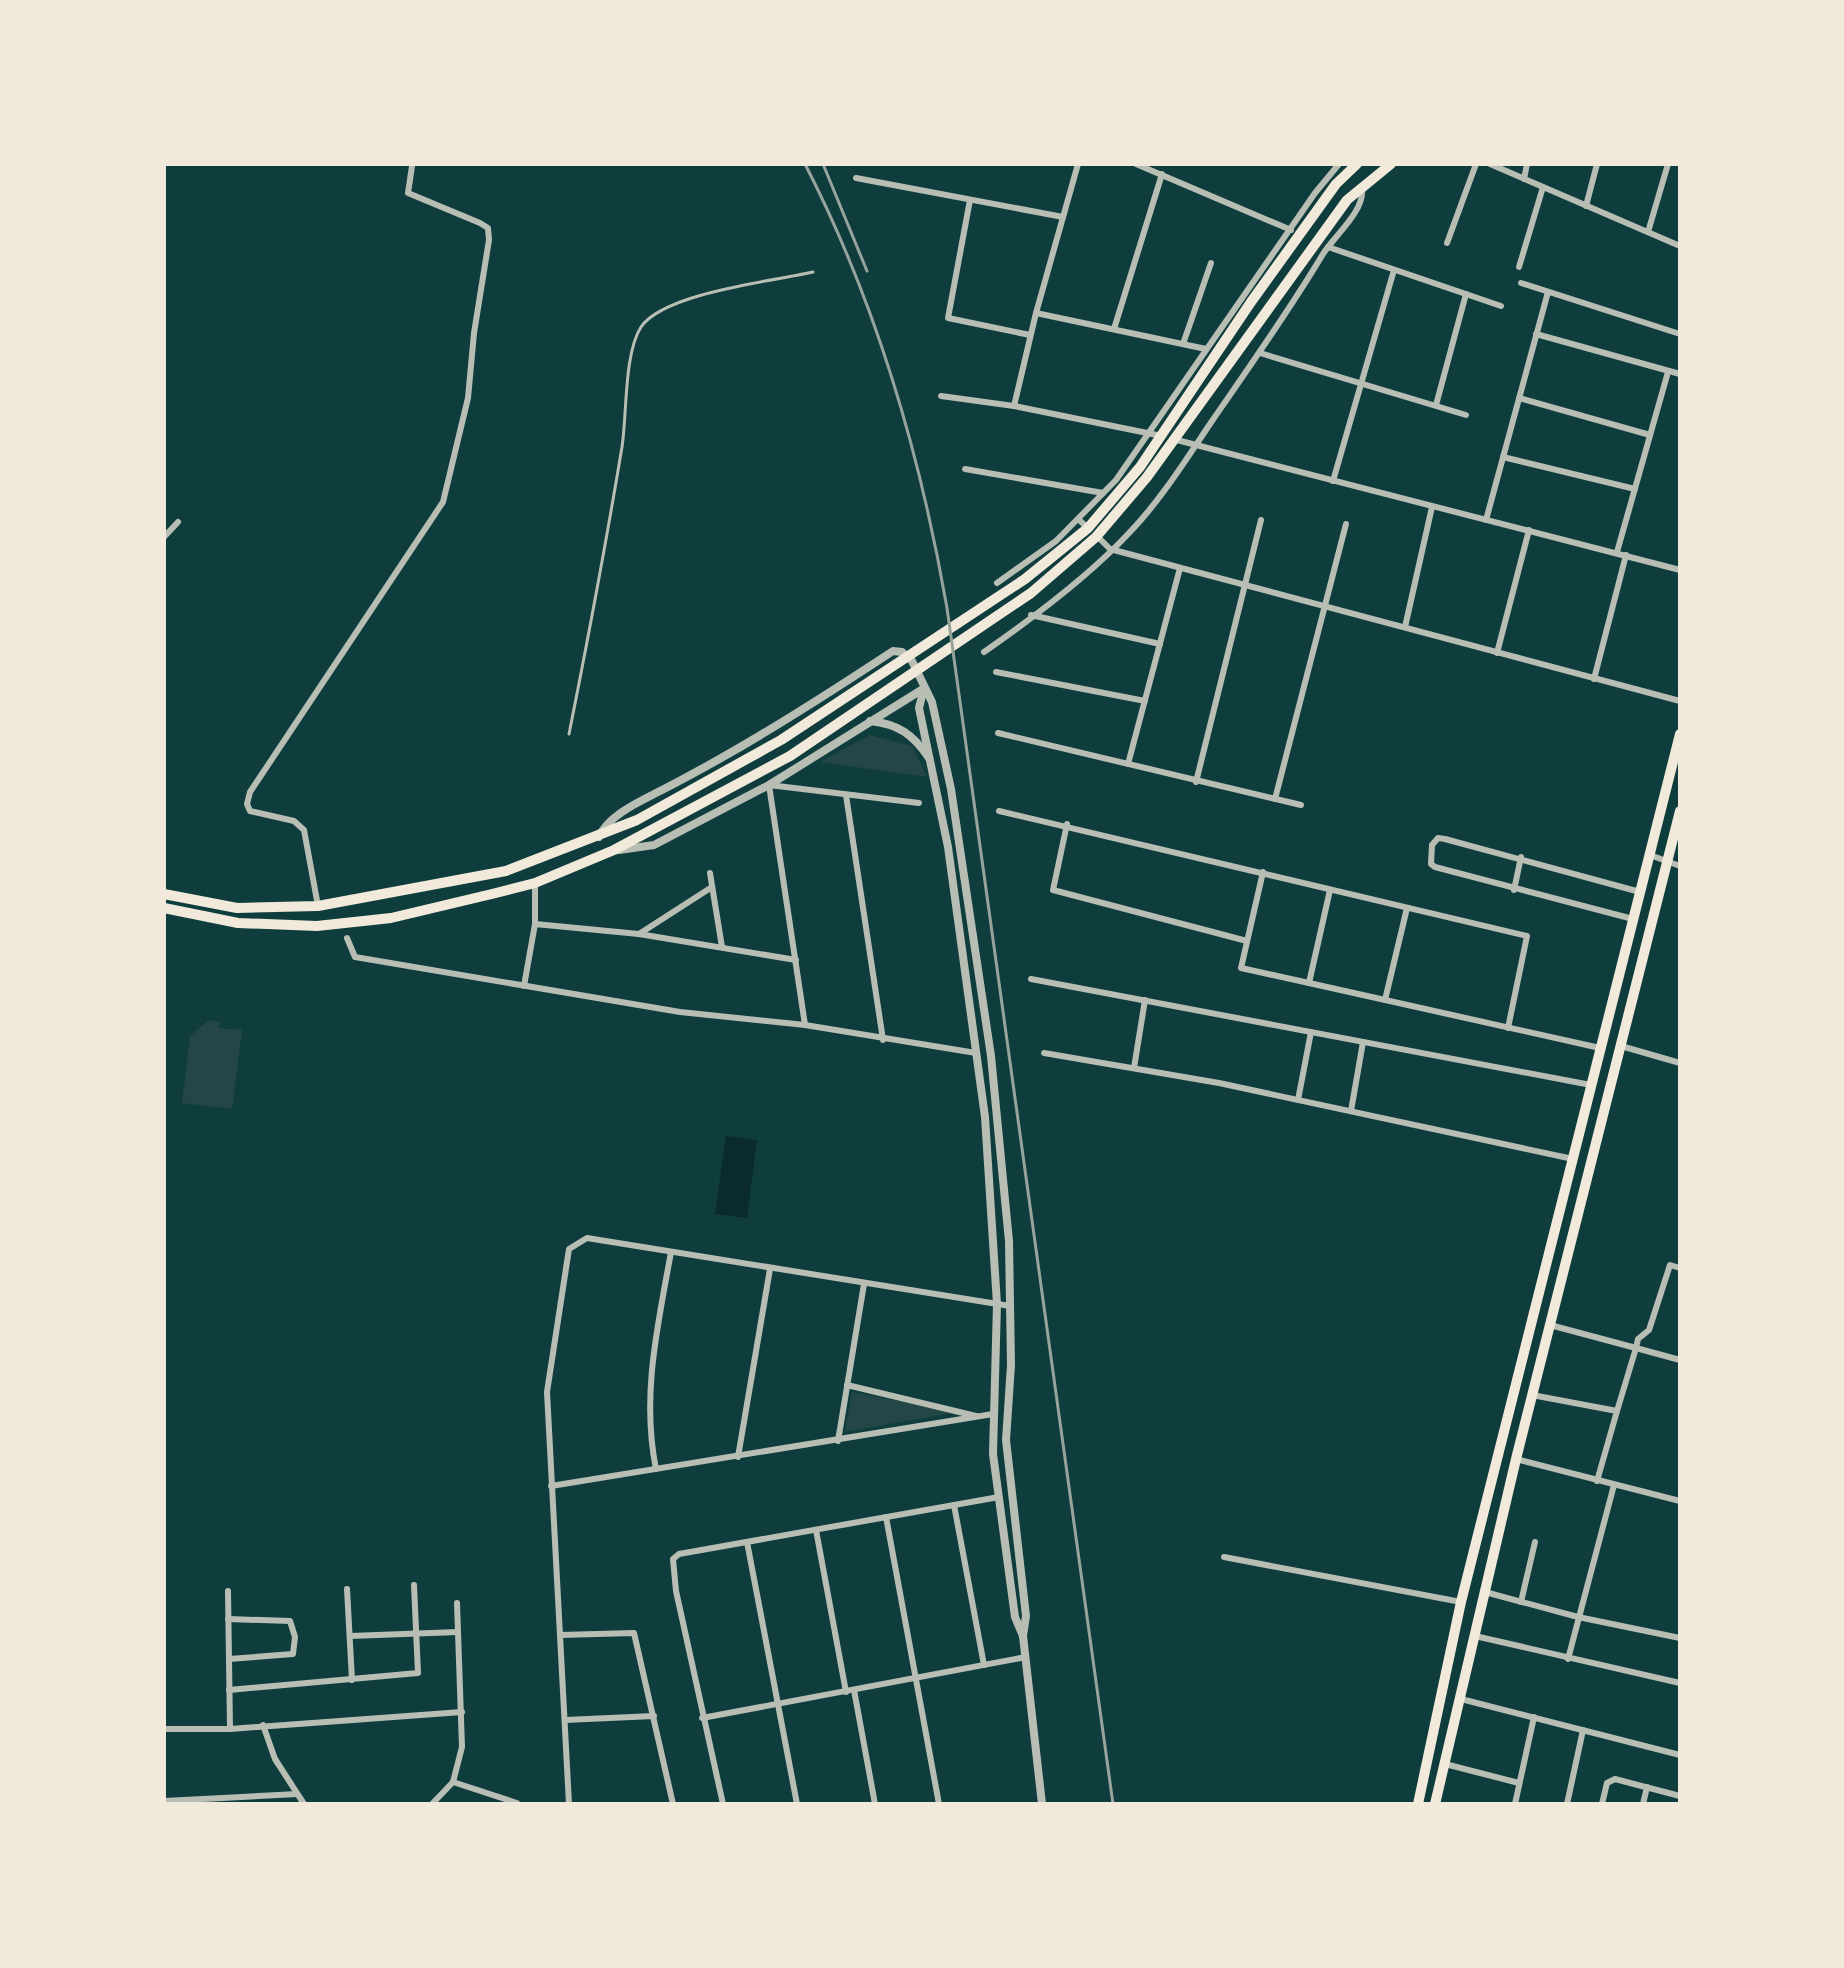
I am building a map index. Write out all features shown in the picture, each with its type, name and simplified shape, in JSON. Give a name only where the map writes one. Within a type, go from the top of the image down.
[{"type":"main road","points":[[164,908],[238,923],[317,926],[391,918],[535,883],[644,836],[790,756],[1031,593],[1096,537],[1147,477],[1347,200],[1362,184],[1391,164]]},
{"type":"main road","points":[[164,894],[237,908],[318,906],[506,871],[637,820],[781,740],[1025,579],[1088,528],[1140,467],[1251,302],[1336,184],[1354,167]]},
{"type":"main road","points":[[1418,1804],[1461,1602],[1680,734]]},
{"type":"main road","points":[[1435,1804],[1516,1459],[1680,811]]},
{"type":"main road","points":[[237,908],[238,923]]},
{"type":"street","points":[[1014,406],[1030,335],[1078,164]]},
{"type":"street","points":[[1136,164],[1291,230]]},
{"type":"street","points":[[997,583],[1056,541],[1103,493],[1339,164],[1354,167]]},
{"type":"street","points":[[1447,243],[1476,164]]},
{"type":"street","points":[[1490,164],[1680,246]]},
{"type":"street","points":[[1524,179],[1527,164]]},
{"type":"street","points":[[1586,206],[1597,164]]},
{"type":"street","points":[[1648,232],[1668,164]]},
{"type":"street","points":[[318,906],[304,830],[294,821],[250,811],[247,804],[250,792],[443,502],[468,398],[474,333],[489,240],[488,228],[480,223],[408,193],[412,166]]},
{"type":"street","points":[[1114,329],[1162,174]]},
{"type":"street","points":[[856,178],[1063,217]]},
{"type":"street","points":[[984,652],[1129,533],[1260,353],[1355,210],[1363,195],[1362,184]]},
{"type":"street","points":[[1519,267],[1543,187]]},
{"type":"street","points":[[970,200],[948,318],[1030,335]]},
{"type":"street","points":[[1328,247],[1501,306]]},
{"type":"street","points":[[1183,344],[1211,263]]},
{"type":"street","points":[[1333,481],[1359,380],[1394,270]]},
{"type":"street","points":[[1521,283],[1680,334]]},
{"type":"street","points":[[1486,520],[1548,292]]},
{"type":"street","points":[[1436,405],[1466,294]]},
{"type":"street","points":[[1036,313],[1206,349]]},
{"type":"street","points":[[1536,334],[1680,374]]},
{"type":"street","points":[[1260,353],[1359,380],[1466,415]]},
{"type":"street","points":[[1617,552],[1668,372]]},
{"type":"street","points":[[941,396],[1014,406],[1196,444],[1680,570]]},
{"type":"street","points":[[1519,398],[1650,435]]},
{"type":"street","points":[[1503,457],[1635,489]]},
{"type":"street","points":[[965,469],[1103,493]]},
{"type":"street","points":[[1405,627],[1432,507]]},
{"type":"street","points":[[1078,519],[1110,549],[1680,701]]},
{"type":"street","points":[[1196,782],[1261,520]]},
{"type":"street","points":[[164,537],[178,522]]},
{"type":"street","points":[[1275,799],[1346,524]]},
{"type":"street","points":[[1497,653],[1529,530]]},
{"type":"street","points":[[1594,679],[1626,555]]},
{"type":"street","points":[[1128,764],[1180,568]]},
{"type":"street","points":[[1031,615],[1160,644]]},
{"type":"street","points":[[599,837],[603,827],[638,802],[774,728],[893,651],[902,652],[912,661],[932,702],[951,789],[983,996],[1002,1151],[1010,1306],[1006,1440],[1026,1616],[1023,1636]]},
{"type":"street","points":[[996,672],[1145,701]]},
{"type":"street","points":[[614,850],[654,845],[769,785],[924,688]]},
{"type":"street","points":[[924,688],[919,708],[948,847],[985,1117],[997,1304],[993,1414],[999,1497],[1015,1617],[1023,1636],[1026,1657],[1042,1804]]},
{"type":"street","points":[[870,721],[897,726],[913,738],[931,762]]},
{"type":"street","points":[[998,733],[1301,805]]},
{"type":"street","points":[[769,785],[919,803]]},
{"type":"street","points":[[769,785],[805,1025]]},
{"type":"street","points":[[846,795],[883,1040]]},
{"type":"street","points":[[999,811],[1067,824],[1527,936],[1508,1028]]},
{"type":"street","points":[[1067,824],[1053,890],[1247,941]]},
{"type":"street","points":[[1633,919],[1435,867],[1431,864],[1432,845],[1438,838],[1445,839],[1521,857],[1640,892]]},
{"type":"street","points":[[1649,854],[1680,866]]},
{"type":"street","points":[[1514,890],[1521,857]]},
{"type":"street","points":[[1263,872],[1241,968],[1600,1048]]},
{"type":"street","points":[[710,873],[722,947]]},
{"type":"street","points":[[524,986],[535,924],[535,883]]},
{"type":"street","points":[[639,934],[712,887]]},
{"type":"street","points":[[1309,983],[1330,890]]},
{"type":"street","points":[[1385,1000],[1407,908]]},
{"type":"street","points":[[535,924],[639,934],[796,960]]},
{"type":"street","points":[[347,938],[355,957],[680,1012],[805,1025],[976,1053]]},
{"type":"street","points":[[1031,979],[1591,1085]]},
{"type":"street","points":[[1134,1068],[1145,1000]]},
{"type":"street","points":[[1298,1100],[1311,1032]]},
{"type":"street","points":[[1351,1111],[1363,1042]]},
{"type":"street","points":[[1621,1046],[1680,1063]]},
{"type":"street","points":[[1044,1053],[1298,1100],[1573,1159]]},
{"type":"street","points":[[569,1804],[547,1392],[569,1249],[576,1241],[587,1238],[1010,1306]]},
{"type":"street","points":[[656,1469],[648,1410],[649,1375],[671,1252]]},
{"type":"street","points":[[1597,1481],[1638,1339],[1649,1330],[1670,1265],[1680,1268]]},
{"type":"street","points":[[738,1457],[770,1269]]},
{"type":"street","points":[[838,1441],[864,1284]]},
{"type":"street","points":[[1550,1325],[1680,1360]]},
{"type":"street","points":[[847,1385],[980,1417]]},
{"type":"street","points":[[1532,1395],[1617,1411]]},
{"type":"street","points":[[551,1486],[993,1414]]},
{"type":"street","points":[[1516,1459],[1680,1501]]},
{"type":"street","points":[[1568,1659],[1614,1485]]},
{"type":"street","points":[[723,1804],[671,1564],[679,1554],[999,1497]]},
{"type":"street","points":[[954,1505],[984,1665]]},
{"type":"street","points":[[886,1517],[939,1804]]},
{"type":"street","points":[[816,1530],[875,1804]]},
{"type":"street","points":[[747,1542],[797,1804]]},
{"type":"street","points":[[1521,1602],[1535,1542]]},
{"type":"street","points":[[1224,1557],[1461,1602]]},
{"type":"street","points":[[229,1690],[418,1673],[414,1585]]},
{"type":"street","points":[[347,1589],[352,1680]]},
{"type":"street","points":[[228,1591],[230,1729]]},
{"type":"street","points":[[1485,1592],[1578,1617],[1680,1638]]},
{"type":"street","points":[[432,1804],[453,1782],[460,1764],[462,1712],[457,1603]]},
{"type":"street","points":[[228,1619],[290,1621],[295,1637],[293,1654],[229,1659]]},
{"type":"street","points":[[350,1636],[458,1632]]},
{"type":"street","points":[[560,1635],[634,1633],[673,1804]]},
{"type":"street","points":[[1475,1636],[1680,1683]]},
{"type":"street","points":[[702,1718],[1026,1657]]},
{"type":"street","points":[[1461,1699],[1680,1755]]},
{"type":"street","points":[[164,1729],[230,1729],[462,1712]]},
{"type":"street","points":[[565,1720],[654,1716]]},
{"type":"street","points":[[1515,1804],[1534,1717]]},
{"type":"street","points":[[263,1725],[275,1759],[304,1804]]},
{"type":"street","points":[[1567,1804],[1583,1730]]},
{"type":"street","points":[[1445,1764],[1519,1783]]},
{"type":"street","points":[[1602,1804],[1609,1780],[1680,1796]]},
{"type":"street","points":[[453,1782],[517,1803]]},
{"type":"street","points":[[1643,1804],[1647,1787]]},
{"type":"street","points":[[164,1801],[297,1794]]},
{"type":"lane","points":[[569,734],[622,444],[634,347],[642,327],[662,309],[688,300],[813,272]]},
{"type":"shaded area","points":[[870,735],[912,746],[927,777],[820,762]]},
{"type":"shaded area","points":[[209,1020],[219,1022],[219,1028],[242,1030],[232,1109],[182,1103],[190,1036]]},
{"type":"shaded area","points":[[726,1136],[757,1140],[747,1218],[715,1214]]},
{"type":"shaded area","points":[[852,1392],[957,1412],[845,1432]]},
{"type":"railway","points":[[805,164],[854,271],[893,380],[924,493],[947,608],[1113,1804]]},
{"type":"railway","points":[[823,164],[867,271]]}]
